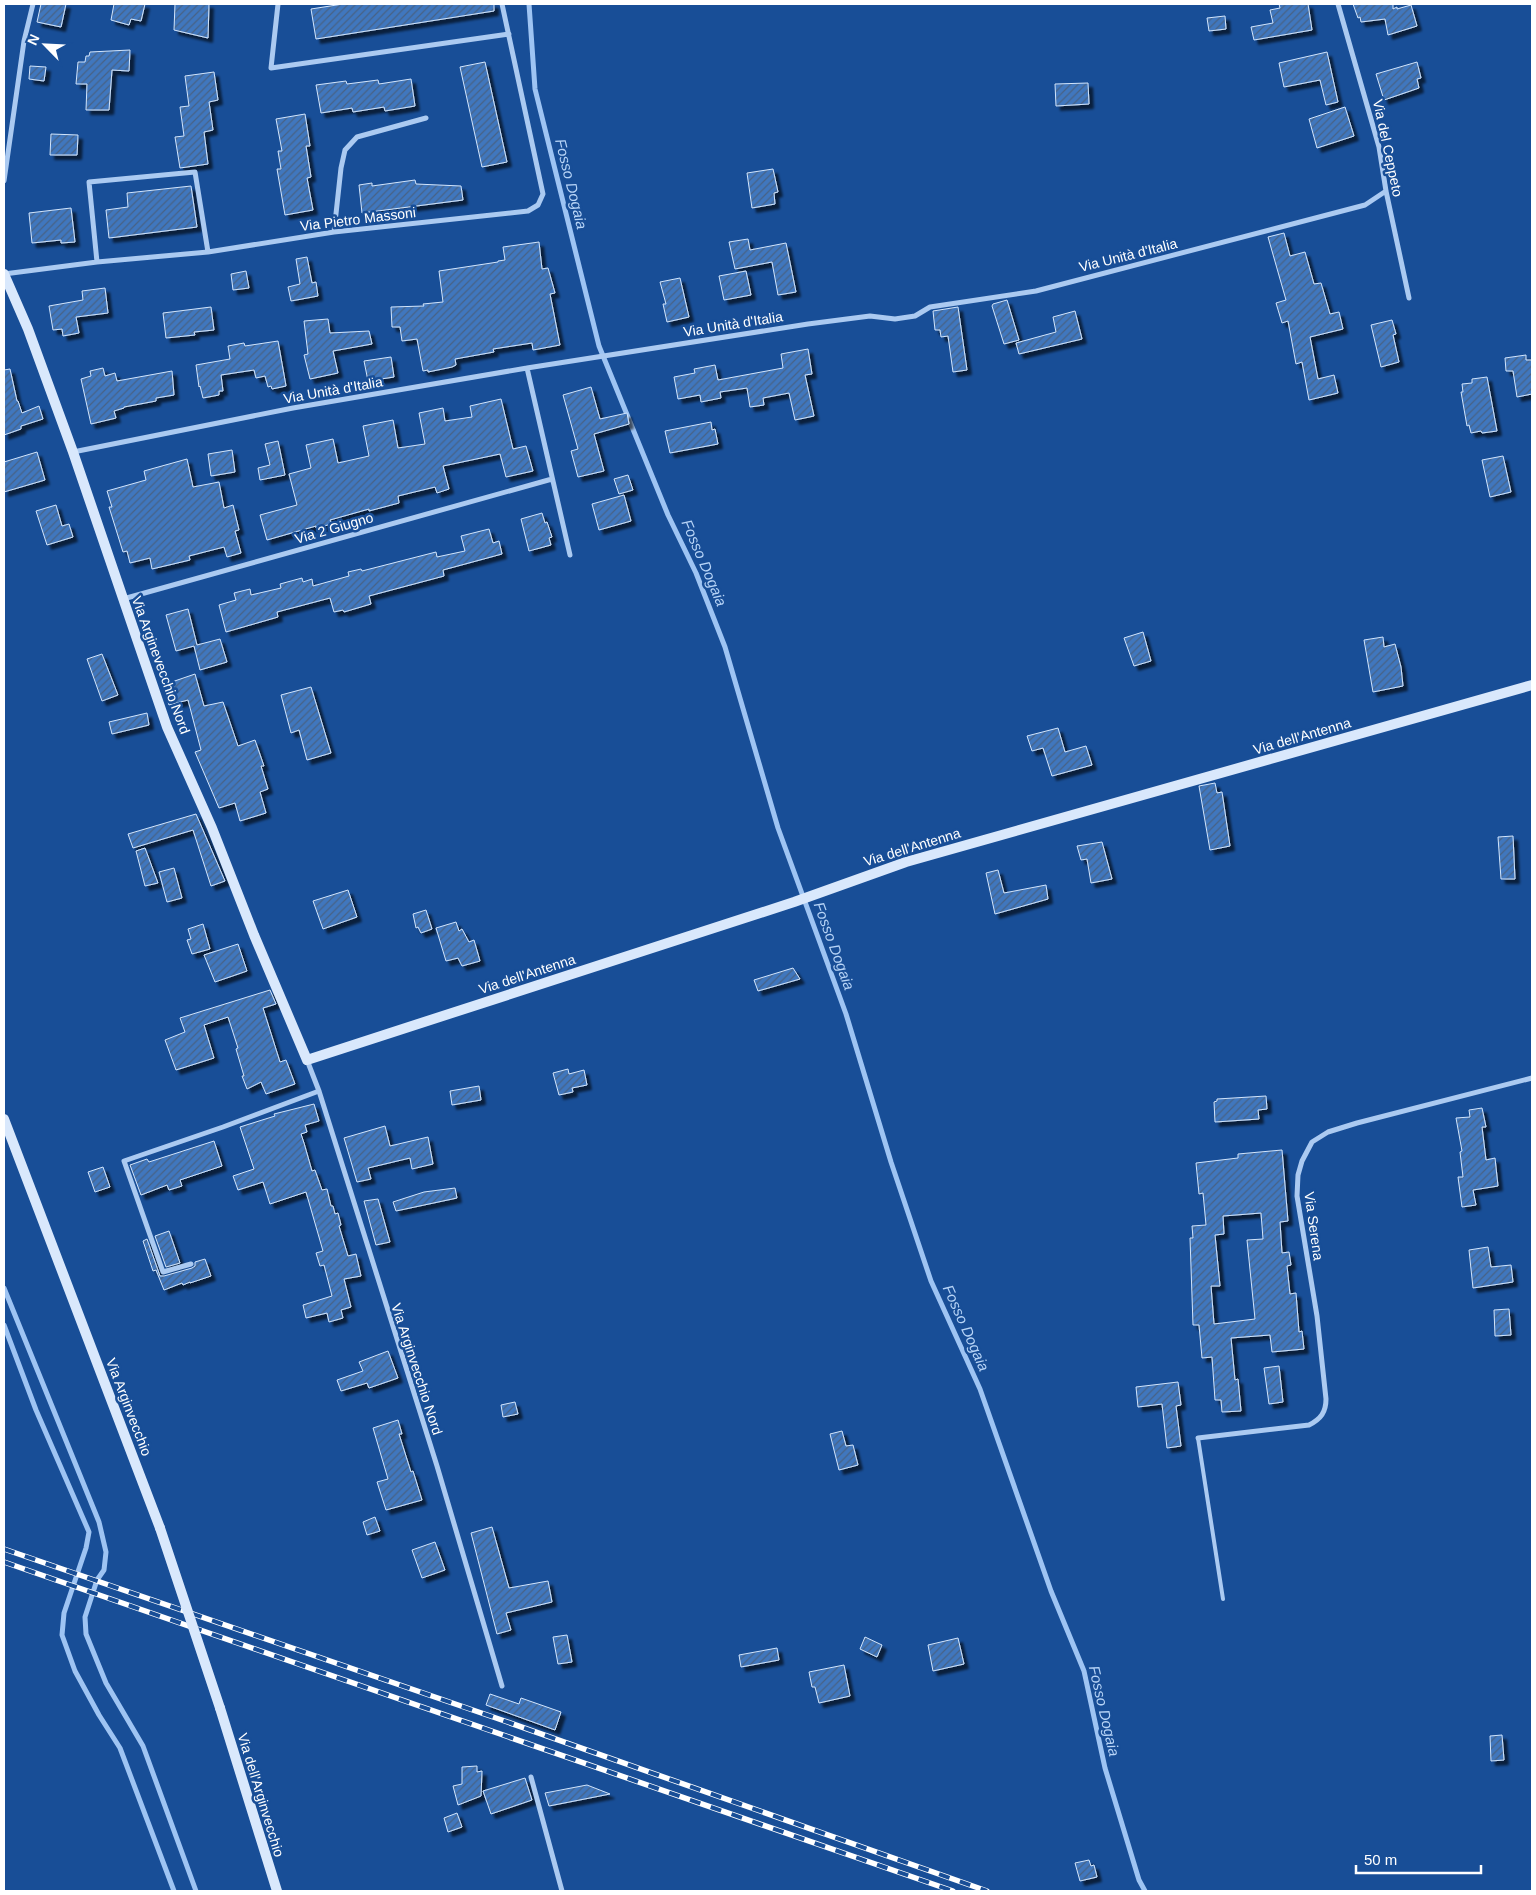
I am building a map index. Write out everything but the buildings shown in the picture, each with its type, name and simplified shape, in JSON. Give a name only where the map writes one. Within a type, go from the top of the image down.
[{"type":"street","points":[[4,181],[24,41],[33,4]]},
{"type":"street","points":[[278,4],[270,68],[509,34]]},
{"type":"street","name":"Via Pietro Massoni","points":[[4,274],[97,262],[208,252],[334,232],[528,211],[538,205],[543,194],[502,4]]},
{"type":"street","name":"Via del Ceppeto","points":[[1338,4],[1379,147],[1386,191],[1409,298]]},
{"type":"street","points":[[334,232],[341,168],[345,150],[357,137],[426,118]]},
{"type":"street","points":[[97,262],[89,182],[195,172],[208,252]]},
{"type":"street","name":"Via Unità d'Italia","points":[[73,452],[292,408],[526,368],[808,324],[870,316],[896,319],[915,316],[930,307],[1036,291],[1365,205],[1386,191]]},
{"type":"street","name":"Via Arginevecchio Nord","points":[[4,274],[28,329],[73,452],[122,599],[168,727],[212,828],[254,935],[307,1060]]},
{"type":"street","points":[[526,368],[570,555]]},
{"type":"street","name":"Via 2 Giugno","points":[[122,599],[552,479]]},
{"type":"street","name":"Via dell'Antenna","points":[[307,1060],[794,902],[906,862],[1532,685]]},
{"type":"street","name":"Via Arginvecchio Nord","points":[[307,1060],[319,1091],[436,1466],[502,1686]]},
{"type":"street","name":"Via Serena","points":[[1198,1438],[1309,1425],[1321,1418],[1324,1412],[1326,1399],[1316,1316],[1297,1196],[1298,1175],[1302,1161],[1312,1142],[1328,1132],[1357,1123],[1532,1078]]},
{"type":"street","points":[[191,1264],[163,1272],[124,1161],[224,1127],[319,1091]]},
{"type":"street","name":"Via Arginvecchio","points":[[4,1119],[160,1528],[220,1708]]},
{"type":"street","name":"Via dell'Arginvecchio","points":[[220,1708],[277,1891]]},
{"type":"street","points":[[531,1777],[562,1891]]},
{"type":"lane","points":[[1198,1438],[1223,1599]]},
{"type":"waterway","name":"Fosso Dogaia","points":[[529,4],[535,89],[599,346],[668,515],[696,573],[725,647],[778,828],[846,1014],[891,1162],[931,1281],[980,1389],[1051,1591],[1084,1671],[1105,1768],[1139,1880],[1145,1891]]},
{"type":"waterway","points":[[4,1288],[99,1522],[106,1552],[104,1570],[97,1580],[85,1617],[86,1634],[106,1683],[143,1746],[196,1891]]},
{"type":"waterway","points":[[4,1325],[36,1410],[89,1532],[86,1548],[64,1613],[62,1635],[75,1671],[120,1748],[174,1891]]},
{"type":"railway","points":[[4,1549],[496,1718],[987,1891]]},
{"type":"railway","points":[[4,1562],[953,1891]]}]
